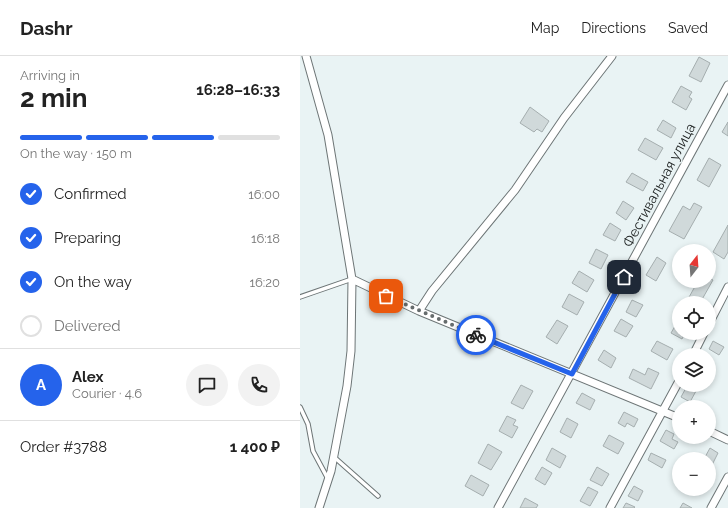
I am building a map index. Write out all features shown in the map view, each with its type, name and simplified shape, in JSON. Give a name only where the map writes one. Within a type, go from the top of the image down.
[{"type":"street","points":[[306,56],[328,135],[352,279],[351,351],[344,408],[329,479],[319,508]]},
{"type":"street","points":[[419,311],[432,291],[515,190],[564,118],[612,56]]},
{"type":"street","name":"Фестивальная улица","points":[[498,508],[728,85]]},
{"type":"street","points":[[352,279],[419,311],[672,415]]},
{"type":"street","points":[[716,310],[728,287]]},
{"type":"street","points":[[610,508],[673,392]]},
{"type":"street","points":[[716,434],[728,440]]},
{"type":"street","points":[[711,508],[728,477]]},
{"type":"lane","points":[[300,297],[352,279]]},
{"type":"lane","points":[[300,406],[308,424],[313,451],[329,479]]},
{"type":"lane","points":[[334,457],[378,496]]},
{"type":"building","points":[[699,57],[710,63],[701,82],[689,76]]},
{"type":"building","points":[[681,86],[692,92],[689,97],[692,99],[686,110],[672,102]]},
{"type":"building","points":[[530,107],[549,121],[542,132],[537,129],[534,132],[520,123]]},
{"type":"building","points":[[663,120],[676,128],[671,138],[657,130]]},
{"type":"building","points":[[728,122],[728,136],[722,132]]},
{"type":"building","points":[[645,138],[663,148],[656,160],[638,150]]},
{"type":"building","points":[[709,158],[721,165],[709,187],[697,180]]},
{"type":"building","points":[[632,173],[648,182],[643,191],[626,182]]},
{"type":"building","points":[[623,201],[634,208],[626,220],[616,213]]},
{"type":"building","points":[[694,203],[702,207],[684,239],[669,231],[683,206],[690,210]]},
{"type":"building","points":[[610,223],[621,230],[615,241],[603,235]]},
{"type":"building","points":[[728,225],[728,252],[724,259],[716,254],[716,247]]},
{"type":"building","points":[[596,249],[608,255],[601,269],[589,263]]},
{"type":"building","points":[[657,257],[666,263],[656,281],[646,275]]},
{"type":"building","points":[[579,271],[594,280],[587,292],[572,283]]},
{"type":"building","points":[[694,288],[708,288],[704,296],[690,296]]},
{"type":"building","points":[[569,294],[584,302],[577,315],[562,307]]},
{"type":"building","points":[[632,300],[643,305],[636,317],[626,312]]},
{"type":"building","points":[[621,319],[633,326],[626,337],[614,331]]},
{"type":"building","points":[[557,320],[568,326],[557,344],[546,337]]},
{"type":"building","points":[[657,341],[672,348],[667,360],[651,351]]},
{"type":"building","points":[[713,341],[724,347],[719,355],[716,353],[716,348],[710,348]]},
{"type":"building","points":[[604,350],[616,358],[611,368],[598,360]]},
{"type":"building","points":[[648,368],[659,373],[651,389],[629,378],[633,369],[645,375]]},
{"type":"building","points":[[521,385],[533,391],[523,409],[511,403]]},
{"type":"building","points":[[684,392],[695,392],[691,400],[686,400],[681,397]]},
{"type":"building","points":[[582,393],[595,400],[590,410],[576,403]]},
{"type":"building","points":[[624,412],[638,419],[634,427],[627,423],[625,427],[618,423]]},
{"type":"building","points":[[507,416],[516,420],[513,425],[518,427],[512,438],[499,431]]},
{"type":"building","points":[[567,418],[578,424],[571,438],[560,432]]},
{"type":"building","points":[[666,430],[672,433],[672,444],[677,444],[674,449],[660,441]]},
{"type":"building","points":[[609,435],[624,443],[618,454],[603,446]]},
{"type":"building","points":[[488,444],[502,452],[491,470],[478,463]]},
{"type":"building","points":[[552,448],[566,456],[560,468],[546,460]]},
{"type":"building","points":[[710,448],[718,453],[716,457],[716,452],[708,452]]},
{"type":"building","points":[[651,453],[666,460],[662,468],[648,460]]},
{"type":"building","points":[[542,467],[552,473],[545,485],[535,479]]},
{"type":"building","points":[[597,467],[609,474],[602,486],[590,480]]},
{"type":"building","points":[[471,475],[489,485],[483,496],[465,486]]},
{"type":"building","points":[[634,486],[643,491],[638,501],[628,496]]},
{"type":"building","points":[[588,487],[598,492],[590,506],[580,501]]},
{"type":"building","points":[[525,498],[538,505],[536,508],[520,508]]},
{"type":"building","points":[[626,503],[635,507],[623,508]]},
{"type":"building","points":[[683,503],[692,508],[680,508]]},
{"type":"way so far","points":[[386,296],[476,335]]},
{"type":"route","points":[[476,335],[572,374],[624,277]]}]
